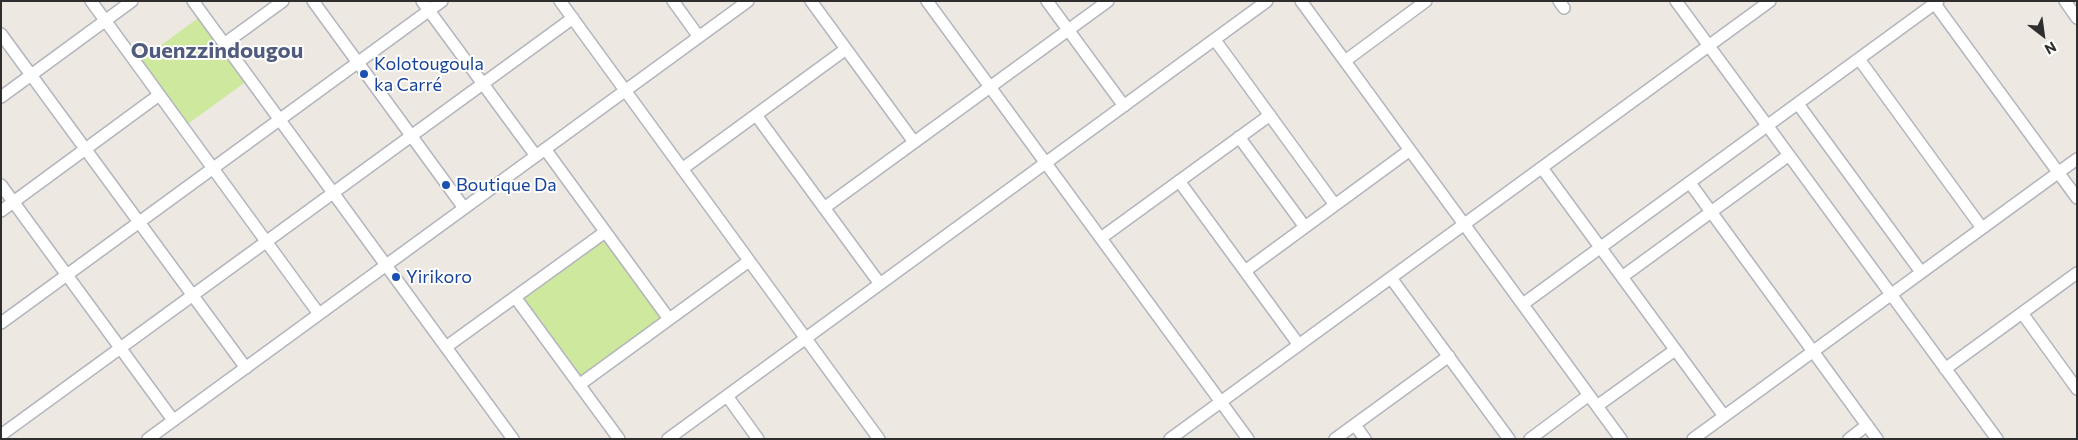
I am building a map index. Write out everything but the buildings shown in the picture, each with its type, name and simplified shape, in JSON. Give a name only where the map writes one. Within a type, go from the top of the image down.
[{"type":"street","points":[[90,1],[319,314]]},
{"type":"street","points":[[1,97],[132,1]]},
{"type":"street","points":[[193,1],[513,439]]},
{"type":"street","points":[[224,44],[283,1]]},
{"type":"street","points":[[312,1],[464,208]]},
{"type":"street","points":[[1,323],[358,63],[426,6],[442,1]]},
{"type":"street","points":[[560,1],[879,439]]},
{"type":"street","points":[[673,1],[699,37]]},
{"type":"street","points":[[150,438],[748,1]]},
{"type":"street","points":[[811,1],[914,142]]},
{"type":"street","points":[[927,1],[1248,439]]},
{"type":"street","points":[[1047,1],[1124,106]]},
{"type":"street","points":[[824,208],[1108,1]]},
{"type":"street","points":[[668,439],[1268,1]]},
{"type":"street","points":[[1301,1],[1622,439]]},
{"type":"street","points":[[1345,61],[1426,1]]},
{"type":"street","points":[[1676,1],[1996,439]]},
{"type":"street","points":[[1170,439],[1770,1]]},
{"type":"street","points":[[2064,1],[2077,18]]},
{"type":"street","points":[[1523,304],[1937,2],[2077,198]]},
{"type":"street","points":[[426,6],[482,84],[605,232],[669,319]]},
{"type":"street","points":[[1,435],[572,18]]},
{"type":"street","points":[[1,34],[246,368]]},
{"type":"street","points":[[1215,40],[1335,205]]},
{"type":"street","points":[[682,169],[846,49]]},
{"type":"street","points":[[1859,59],[1982,228]]},
{"type":"street","points":[[1,211],[160,95]]},
{"type":"street","points":[[1798,104],[1921,272]]},
{"type":"street","points":[[756,115],[880,284]]},
{"type":"street","points":[[1101,238],[1270,115]]},
{"type":"street","points":[[1239,137],[1304,227]]},
{"type":"street","points":[[1245,271],[1410,150]]},
{"type":"street","points":[[1622,277],[1789,155]]},
{"type":"street","points":[[1693,439],[2077,159]]},
{"type":"street","points":[[1542,168],[1724,416]]},
{"type":"street","points":[[1179,181],[1299,345]]},
{"type":"street","points":[[1690,183],[1877,439]]},
{"type":"street","points":[[1,186],[173,420]]},
{"type":"street","points":[[446,347],[605,232]]},
{"type":"street","points":[[579,385],[749,261]]},
{"type":"street","points":[[1945,369],[2077,273]]},
{"type":"street","points":[[1391,278],[1509,439]]},
{"type":"street","points":[[515,297],[619,439]]},
{"type":"street","points":[[2022,313],[2077,389]]},
{"type":"street","points":[[1598,406],[1675,350]]},
{"type":"street","points":[[1336,439],[1449,356]]},
{"type":"street","points":[[1530,439],[1590,395]]},
{"type":"street","points":[[727,396],[758,439]]},
{"type":"street","points":[[1355,425],[1365,439]]},
{"type":"street","points":[[1849,439],[1867,425]]},
{"type":"green space","points":[[201,16],[247,81],[185,126],[138,62]]},
{"type":"green space","points":[[602,236],[663,321],[580,381],[519,296]]},
{"type":"place","name":"Kolotougoula ka Carré","points":[[364,74]]},
{"type":"place","name":"Boutique Da","points":[[446,185]]},
{"type":"place","name":"Yirikoro","points":[[396,277]]},
{"type":"district","name":"Ouenzzindougou","points":[[217,51]]}]
